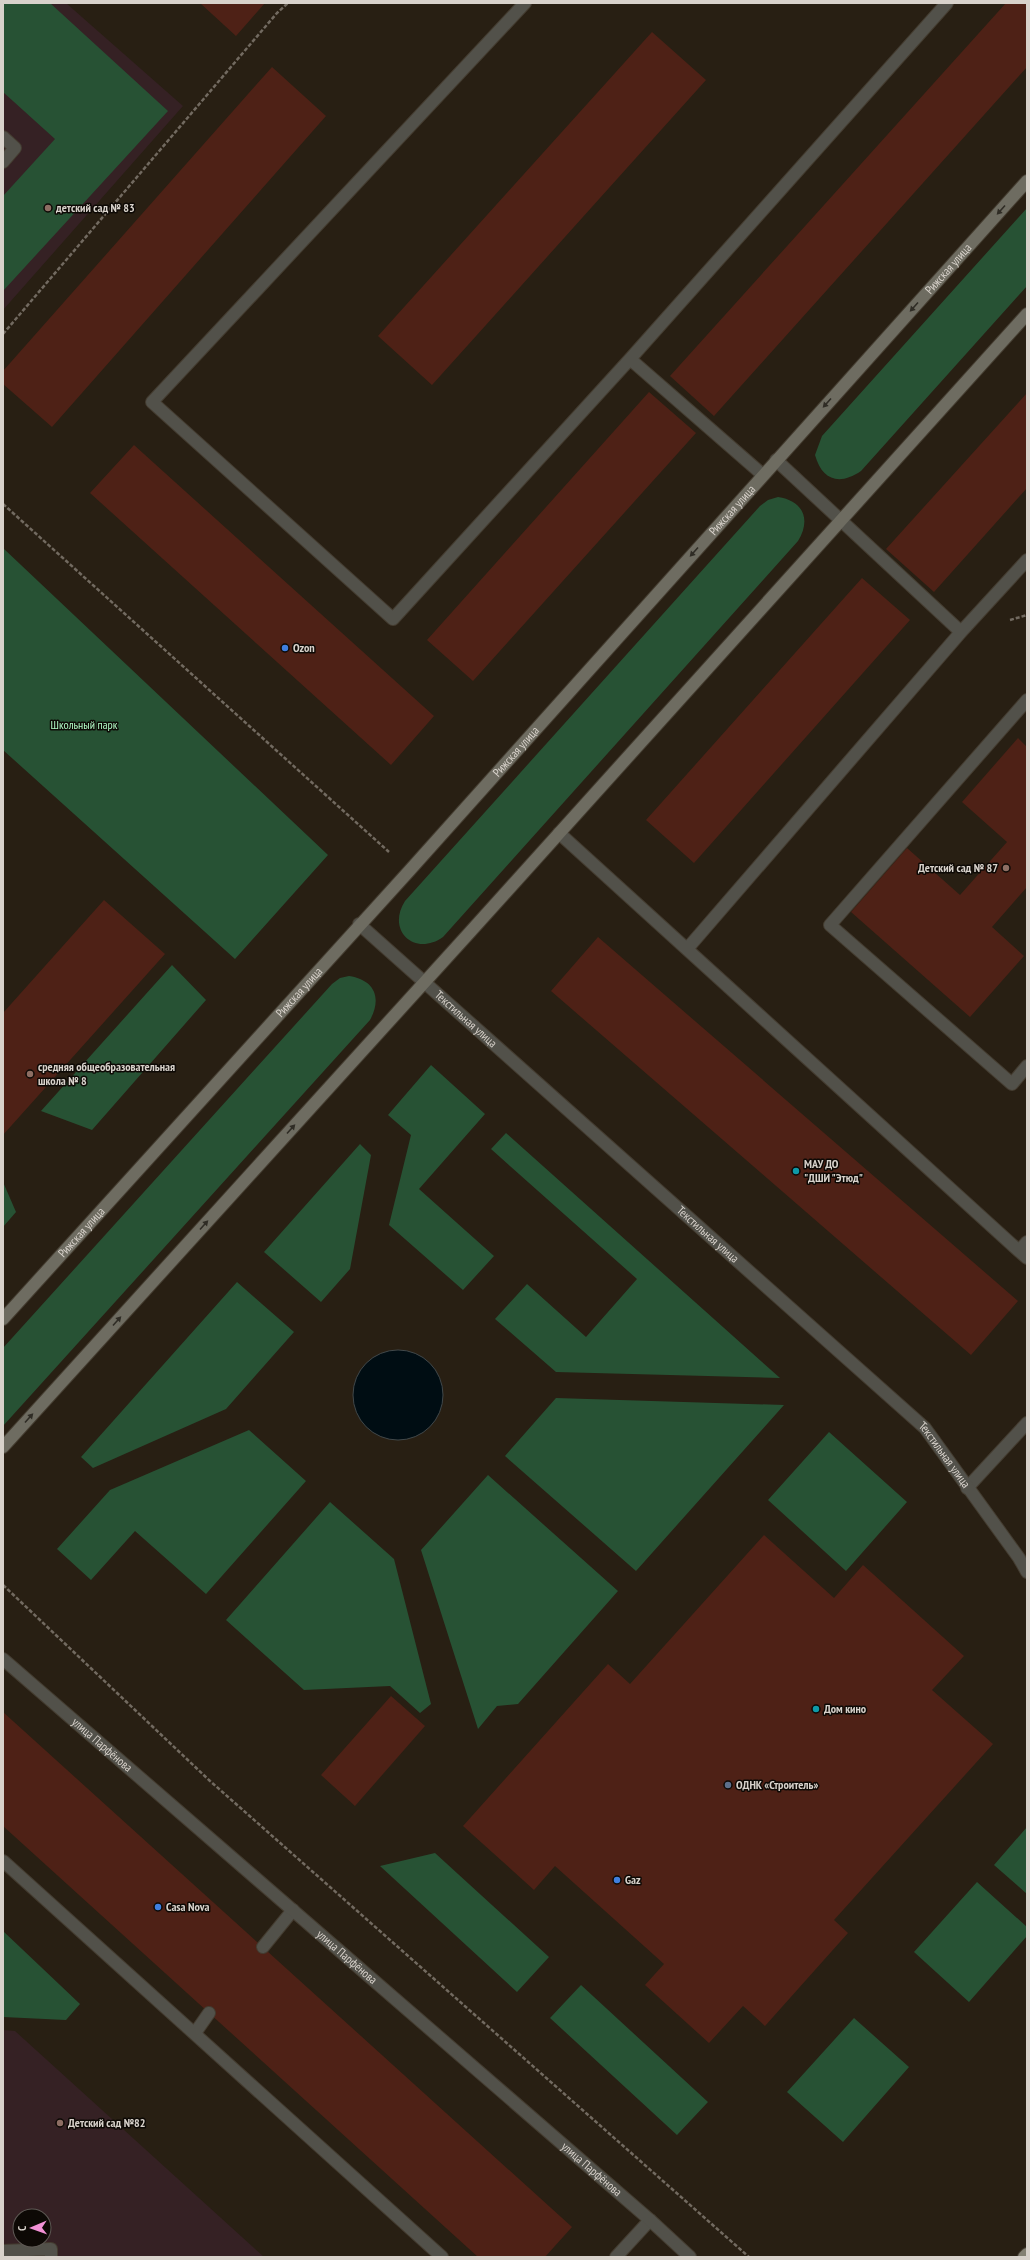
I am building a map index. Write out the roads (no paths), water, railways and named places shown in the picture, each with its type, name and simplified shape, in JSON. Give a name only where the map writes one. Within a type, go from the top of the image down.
[{"type":"main road","points":[[1024,2257],[1027,2254]]},
{"type":"street","points":[[524,3],[152,402],[393,619],[630,359],[947,3]]},
{"type":"street","points":[[3,137],[16,148],[3,162]]},
{"type":"street","name":"Рижская улица","points":[[3,1319],[307,985],[359,924],[410,870],[1027,181]]},
{"type":"street","points":[[3,1447],[1027,314]]},
{"type":"street","points":[[630,359],[763,475]]},
{"type":"street","points":[[776,460],[962,632]]},
{"type":"street","points":[[687,949],[962,632],[1027,560]]},
{"type":"street","points":[[1027,700],[830,924],[1012,1084],[1027,1066]]},
{"type":"street","points":[[559,833],[1024,1250]]},
{"type":"street","name":"Текстильная улица","points":[[359,924],[924,1428],[1019,1558],[1027,1572]]},
{"type":"street","points":[[967,1488],[1027,1423]]},
{"type":"street","name":"улица Парфёнова","points":[[3,1659],[650,2220],[690,2257]]},
{"type":"street","points":[[3,1860],[442,2257]]},
{"type":"street","points":[[263,1947],[293,1910]]},
{"type":"street","points":[[195,2033],[210,2013]]},
{"type":"street","points":[[616,2257],[650,2220]]},
{"type":"street","points":[[3,2251],[51,2249],[51,2257]]},
{"type":"place","name":"детский сад № 83","points":[[48,208]]},
{"type":"place","name":"Ozon","points":[[285,648]]},
{"type":"place","name":"Детский сад № 87","points":[[1006,868]]},
{"type":"place","name":"средняя общеобразовательная школа № 8","points":[[30,1074]]},
{"type":"place","name":"МАУ ДО \"ДШИ \"Этюд\"","points":[[796,1171]]},
{"type":"place","name":"Дом кино","points":[[816,1709]]},
{"type":"place","name":"ОДНК «Строитель»","points":[[728,1785]]},
{"type":"place","name":"Gaz","points":[[617,1880]]},
{"type":"place","name":"Casa Nova","points":[[158,1907]]},
{"type":"place","name":"Детский сад №82","points":[[60,2123]]},
{"type":"park label","name":"Школьный парк","points":[[84,725]]}]
